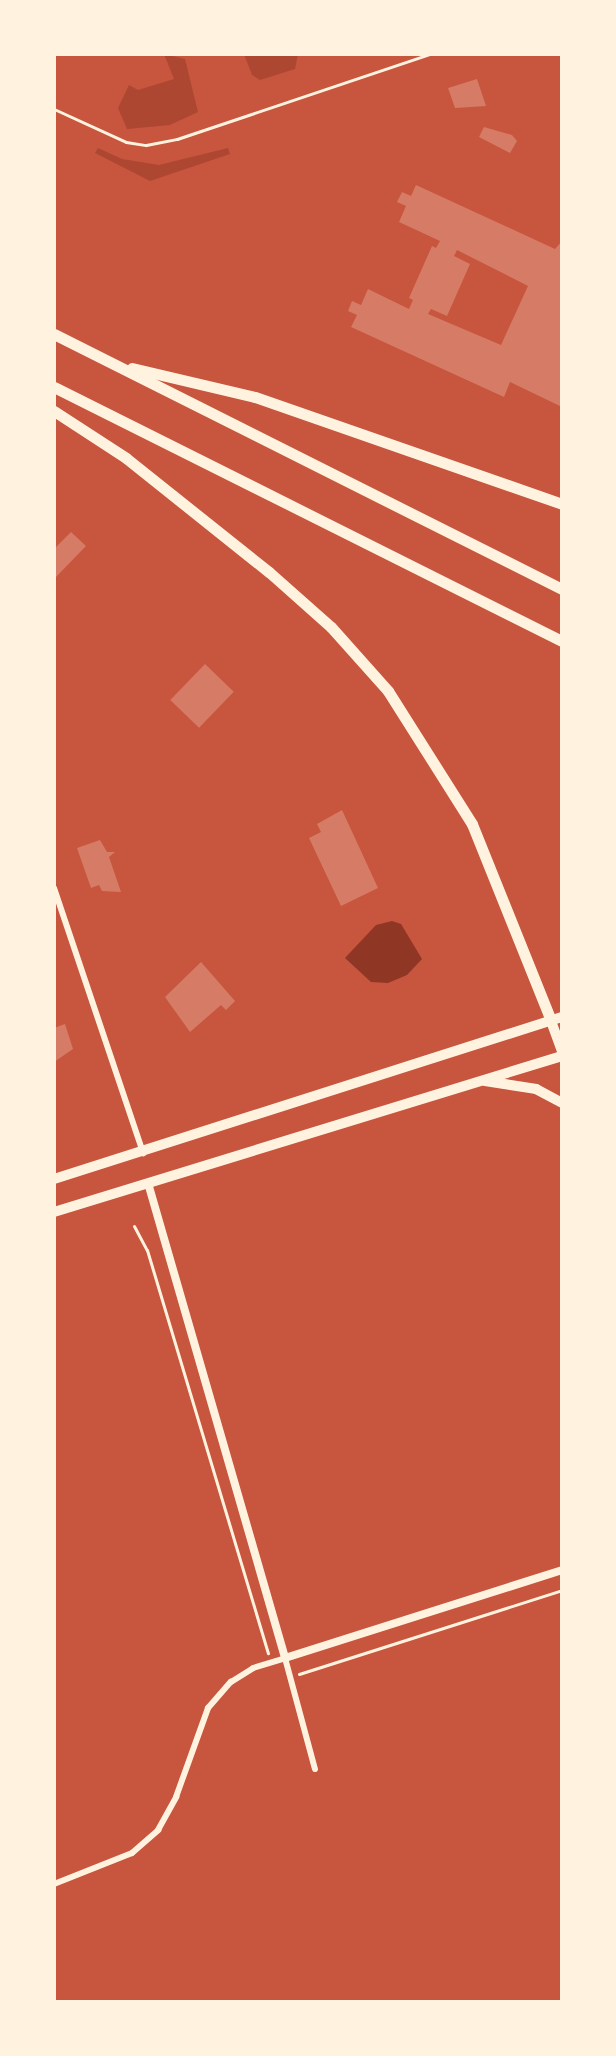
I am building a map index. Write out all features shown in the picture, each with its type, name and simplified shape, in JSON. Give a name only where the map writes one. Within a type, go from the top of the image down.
[{"type":"highway","points":[[54,334],[562,589]]},
{"type":"highway","points":[[112,363],[255,397],[562,504]]},
{"type":"highway","points":[[54,387],[562,641]]},
{"type":"highway","points":[[54,411],[126,458],[280,582],[331,627],[388,691],[472,824],[562,1031]]},
{"type":"highway","points":[[54,1212],[562,1053],[556,1019]]},
{"type":"highway","points":[[54,1179],[556,1019]]},
{"type":"highway","points":[[483,1080],[536,1089],[562,1103]]},
{"type":"street","points":[[54,888],[143,1153]]},
{"type":"street","points":[[148,1183],[315,1769]]},
{"type":"street","points":[[54,1884],[132,1853],[158,1830],[208,1708],[231,1682],[271,1662],[562,1570]]},
{"type":"lane","points":[[54,109],[126,142],[146,145],[177,139],[430,54]]},
{"type":"path","points":[[134,1226],[147,1250],[271,1662]]},
{"type":"path","points":[[290,1677],[562,1590]]},
{"type":"shaded area","points":[[164,54],[185,59],[198,112],[170,125],[127,129],[118,108],[129,85],[138,90],[174,79]]},
{"type":"shaded area","points":[[244,54],[298,54],[295,69],[260,80],[252,75]]},
{"type":"shaded area","points":[[98,148],[122,159],[159,165],[228,148],[230,154],[150,181],[95,153]]},
{"type":"shaded area","points":[[392,921],[401,924],[422,959],[407,975],[388,983],[371,982],[345,958],[376,925]]},
{"type":"building","points":[[477,79],[486,106],[455,108],[448,88]]},
{"type":"building","points":[[484,127],[512,135],[517,141],[510,153],[479,137]]},
{"type":"building","points":[[416,185],[555,249],[562,241],[560,406],[510,382],[504,397],[351,327],[357,315],[348,311],[352,301],[361,305],[368,289],[409,309],[413,300],[409,298],[432,246],[436,248],[440,241],[399,222],[406,206],[397,202],[402,192],[411,196]],"holes":[[[457,250],[528,286],[501,345],[428,314],[431,309],[447,316],[470,264],[454,256]]]},
{"type":"building","points":[[71,532],[86,546],[54,579],[54,549]]},
{"type":"building","points":[[205,664],[234,692],[199,728],[170,700]]},
{"type":"building","points":[[342,810],[378,888],[341,906],[309,838],[321,832],[317,824]]},
{"type":"building","points":[[100,840],[107,852],[115,852],[109,857],[121,892],[102,891],[99,885],[91,888],[77,848]]},
{"type":"building","points":[[201,962],[235,1001],[226,1010],[221,1005],[190,1032],[165,997]]},
{"type":"building","points":[[65,1024],[73,1049],[54,1062],[54,1028]]}]
